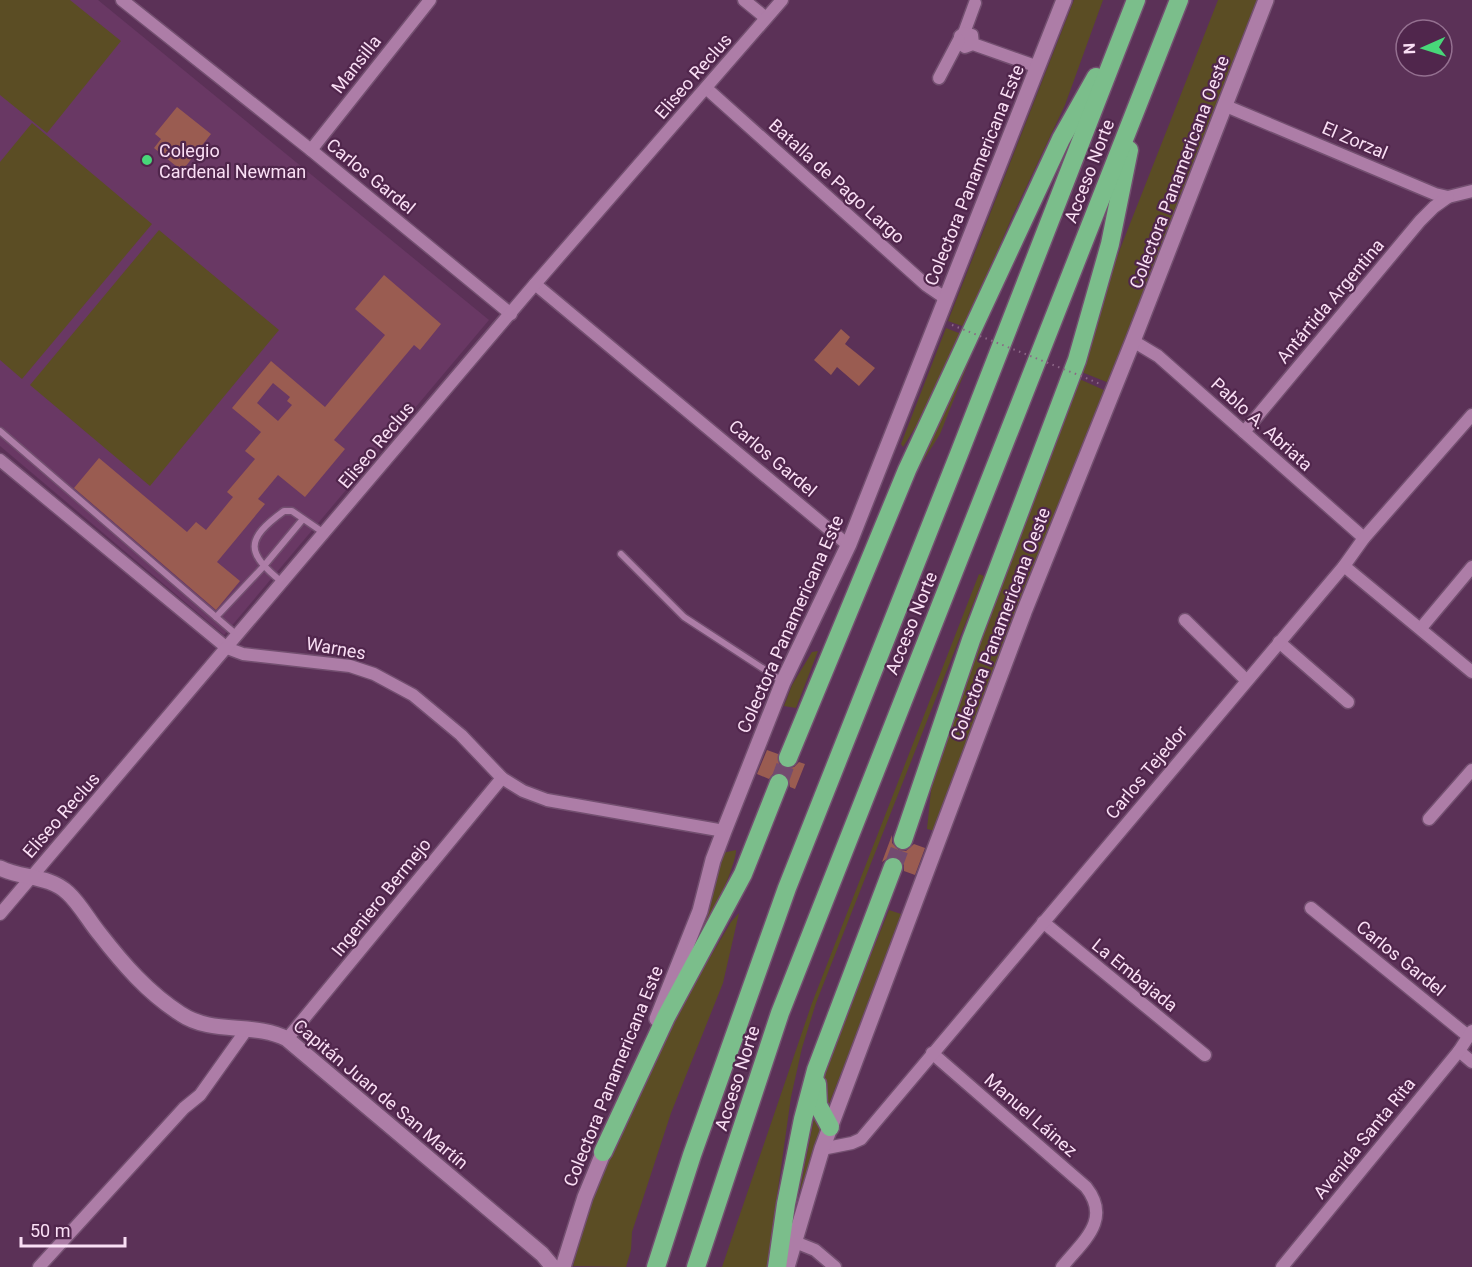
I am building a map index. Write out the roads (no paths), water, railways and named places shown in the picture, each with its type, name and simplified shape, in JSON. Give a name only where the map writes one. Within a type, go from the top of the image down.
[{"type":"highway","name":"Acceso Norte","points":[[656,1267],[692,1155],[787,888],[1136,0]]},
{"type":"highway","name":"Acceso Norte","points":[[696,1267],[780,1013],[1179,0]]},
{"type":"highway","points":[[788,758],[907,470],[1061,140],[1128,20]]},
{"type":"highway","points":[[903,840],[971,640],[1077,360],[1110,244],[1139,101]]},
{"type":"highway","points":[[603,1152],[666,1017],[743,874],[779,783]]},
{"type":"highway","points":[[777,1267],[788,1194],[803,1119],[816,1070],[893,867]]},
{"type":"highway","points":[[816,1070],[818,1105],[830,1127]]},
{"type":"street","name":"Carlos Gardel","points":[[122,0],[311,150],[511,314]]},
{"type":"street","name":"Mansilla","points":[[311,150],[430,0]]},
{"type":"street","points":[[744,0],[766,18]]},
{"type":"street","name":"Eliseo Reclus","points":[[0,914],[535,284],[782,0]]},
{"type":"street","name":"Colectora Panamericana Este","points":[[562,1267],[585,1197],[691,935],[724,831],[783,682],[848,545],[1064,0]]},
{"type":"street","name":"Colectora Panamericana Oeste","points":[[787,1267],[822,1149],[1024,612],[1266,0]]},
{"type":"street","points":[[939,78],[962,36],[975,3]]},
{"type":"street","points":[[962,36],[965,47],[973,44],[1038,67]]},
{"type":"street","name":"Batalla de Pago Largo","points":[[706,88],[926,285],[945,298]]},
{"type":"street","name":"El Zorzal","points":[[1226,106],[1435,194],[1448,197]]},
{"type":"street","points":[[1448,197],[1472,191]]},
{"type":"street","name":"Antártida Argentina","points":[[1244,432],[1420,221],[1448,197]]},
{"type":"street","name":"Carlos Gardel","points":[[535,284],[848,545]]},
{"type":"street","name":"Pablo A. Abriata","points":[[1133,341],[1158,356],[1364,538]]},
{"type":"street","name":"Carlos Tejedor","points":[[822,1149],[861,1139],[1344,566],[1364,538],[1472,415]]},
{"type":"street","name":"Warnes","points":[[0,460],[228,648],[243,654],[350,666],[374,674],[413,695],[461,735],[502,778],[523,791],[547,800],[724,831]]},
{"type":"street","points":[[1344,566],[1472,672]]},
{"type":"street","points":[[1421,628],[1469,575]]},
{"type":"street","points":[[1185,620],[1246,680]]},
{"type":"street","points":[[1279,642],[1347,702]]},
{"type":"street","points":[[1429,819],[1472,770]]},
{"type":"street","name":"Ingeniero Bermejo","points":[[287,1039],[502,778]]},
{"type":"street","name":"Capitán Juan de San Martín","points":[[0,868],[51,881],[69,893],[131,972],[182,1016],[207,1024],[274,1032],[287,1039],[533,1246],[553,1267]]},
{"type":"street","name":"Carlos Gardel","points":[[1311,908],[1470,1034]]},
{"type":"street","name":"La Embajada","points":[[1043,922],[1205,1055]]},
{"type":"street","points":[[39,1267],[184,1108],[200,1095],[247,1029]]},
{"type":"street","name":"Avenida Santa Rita","points":[[1282,1267],[1459,1051],[1470,1034]]},
{"type":"street","points":[[1459,1051],[1472,1062]]},
{"type":"street","name":"Manuel Láinez","points":[[932,1053],[1094,1196],[1098,1210],[1097,1221],[1091,1232],[1062,1267]]},
{"type":"street","points":[[830,1127],[832,1138],[842,1144]]},
{"type":"street","points":[[795,1242],[815,1250],[835,1267]]},
{"type":"lane","points":[[0,431],[238,636]]},
{"type":"lane","points":[[283,583],[263,567],[254,548],[256,537],[285,511],[292,511],[325,534]]},
{"type":"lane","points":[[216,617],[263,567],[303,519]]},
{"type":"lane","points":[[621,554],[684,617],[783,682]]},
{"type":"tunnel","points":[[779,783],[788,758]]},
{"type":"tunnel","points":[[893,867],[903,840]]},
{"type":"place","name":"Colegio Cardenal Newman","points":[[147,160]]}]
